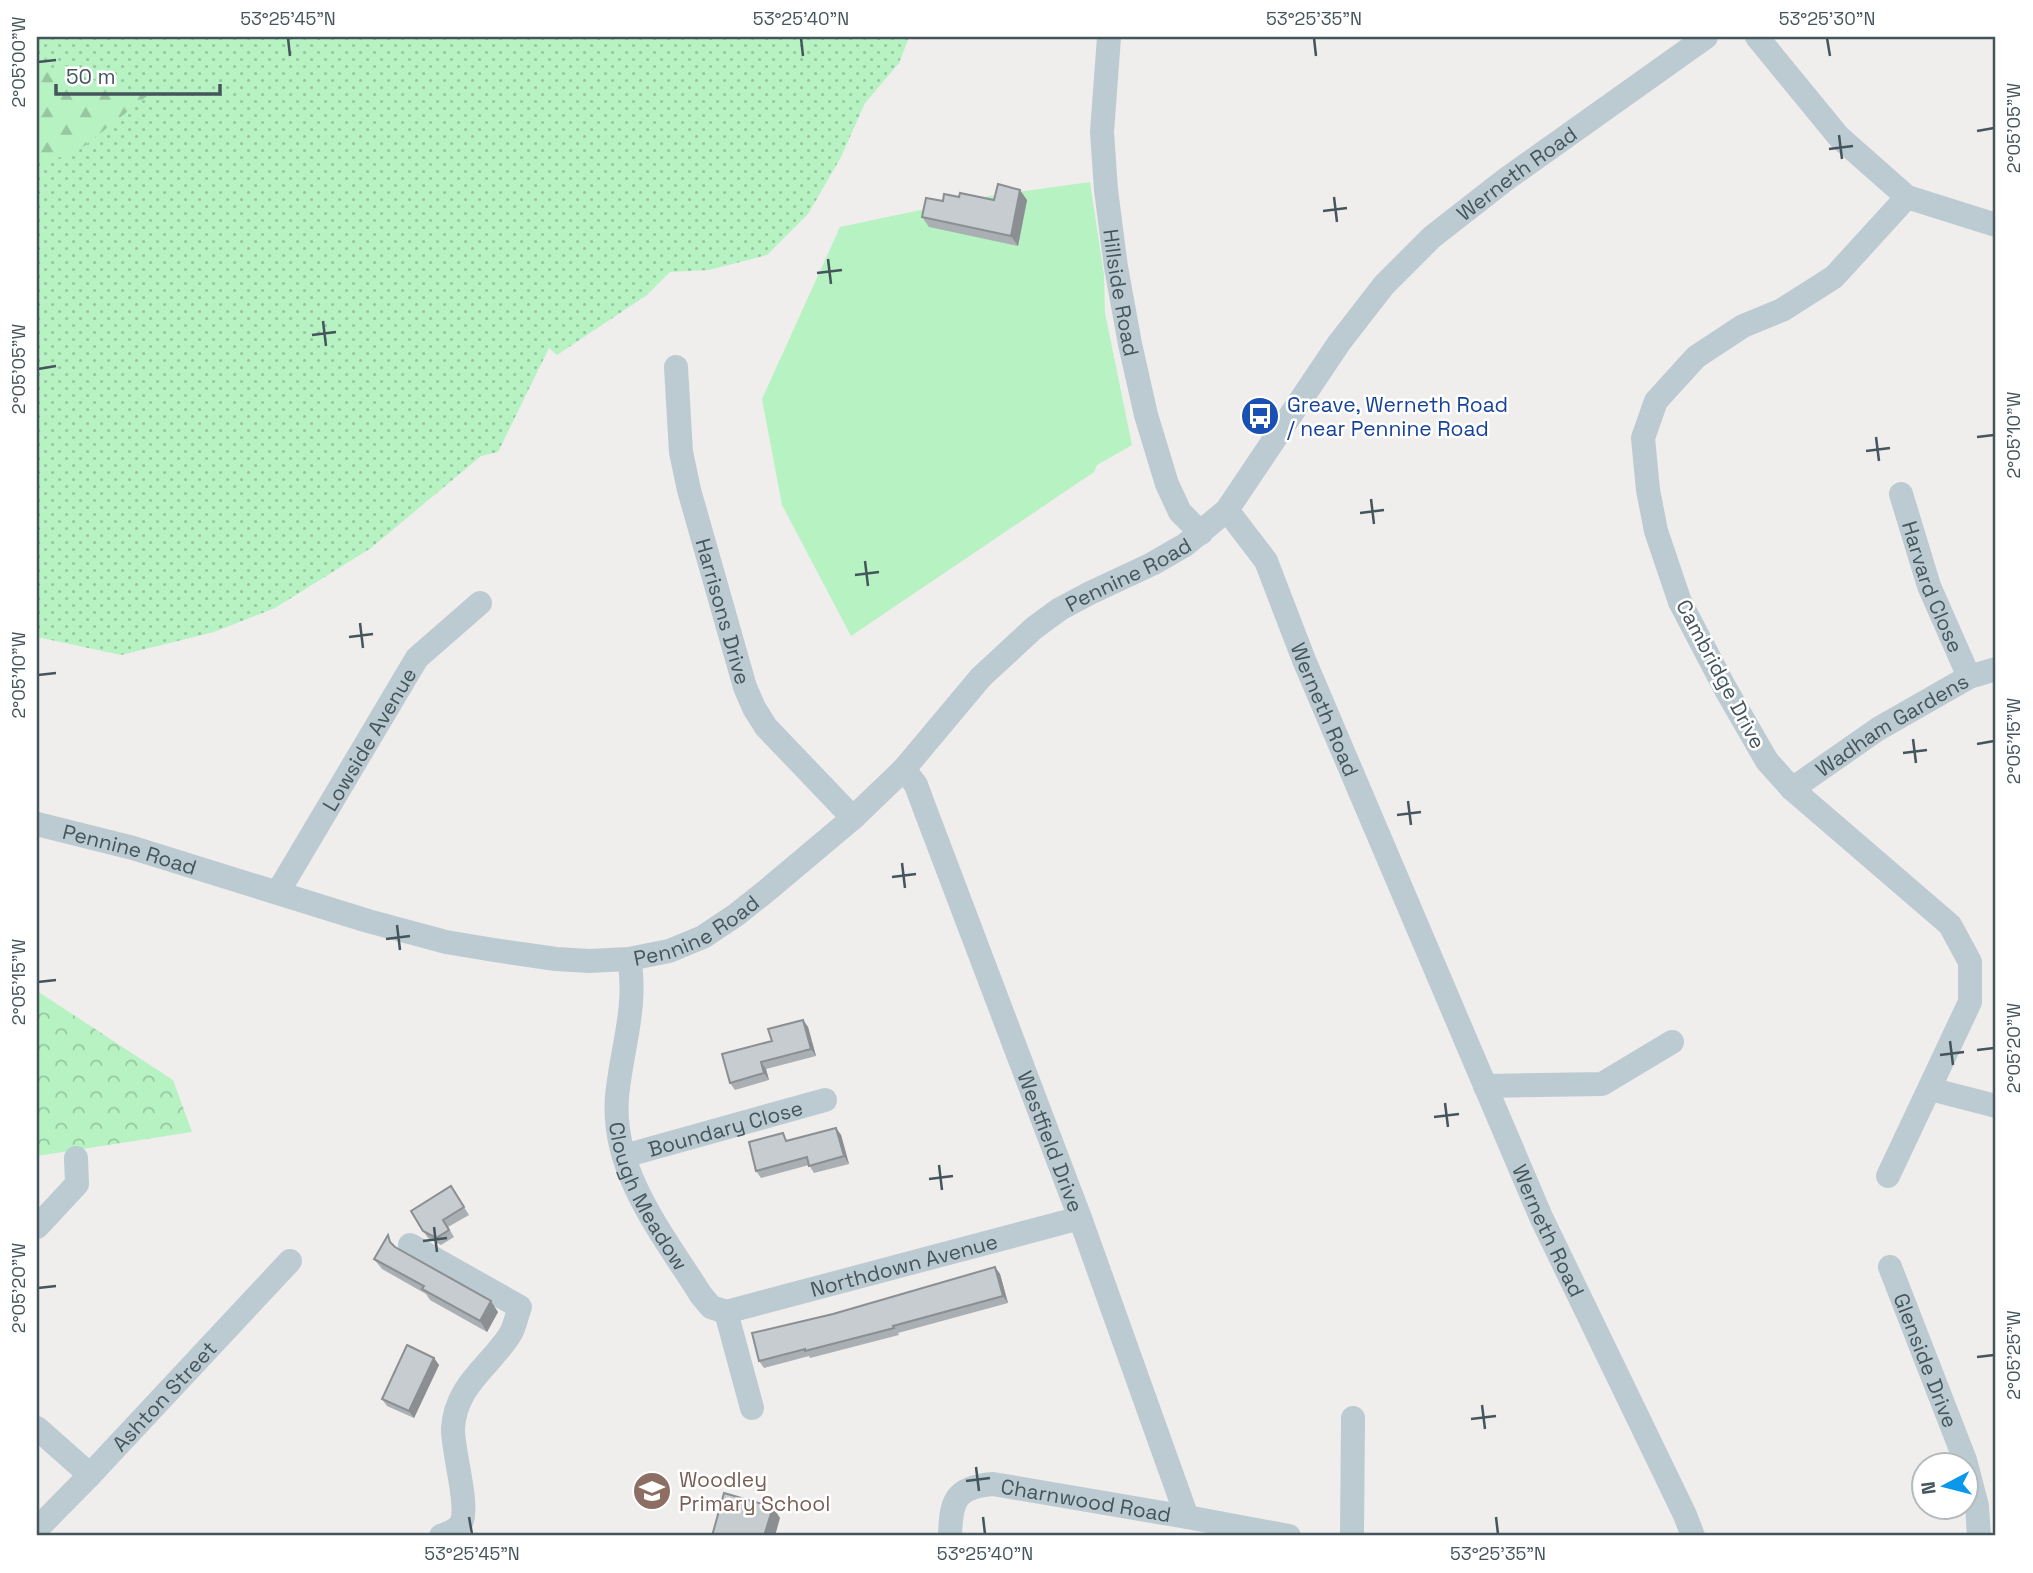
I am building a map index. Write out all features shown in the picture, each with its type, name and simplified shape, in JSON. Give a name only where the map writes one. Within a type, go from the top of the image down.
[{"type":"street","name":"Hillside Road","points":[[1109,37],[1102,132],[1116,267],[1130,344],[1146,415],[1167,485],[1180,512],[1201,533]]},
{"type":"street","name":"Werneth Road","points":[[1693,1536],[1541,1217],[1304,660],[1266,561],[1227,510],[1339,343],[1384,285],[1407,261],[1432,237],[1505,180],[1706,37]]},
{"type":"street","points":[[1757,37],[1839,136],[1907,197],[1996,225]]},
{"type":"street","name":"Cambridge Drive","points":[[1888,1176],[1970,1002],[1970,962],[1950,925],[1792,789],[1767,761],[1680,602],[1656,531],[1648,490],[1643,438],[1656,401],[1696,357],[1743,326],[1782,310],[1835,277],[1907,197]]},
{"type":"street","name":"Harrisons Drive","points":[[676,367],[681,452],[689,490],[745,687],[766,727],[853,818]]},
{"type":"street","name":"Harvard Close","points":[[1901,494],[1929,586],[1969,677]]},
{"type":"street","name":"Pennine Road","points":[[37,824],[133,848],[368,921],[446,942],[555,959],[589,961],[629,959],[670,951],[703,937],[736,915],[853,818],[904,769],[981,677],[1034,628],[1090,593],[1185,545],[1227,510]]},
{"type":"street","name":"Lowside Avenue","points":[[278,892],[417,659],[481,603]]},
{"type":"street","name":"Wadham Gardens","points":[[1792,789],[1878,729],[1969,677],[1996,670]]},
{"type":"street","name":"Westfield Drive","points":[[904,769],[916,785],[1080,1218],[1187,1517]]},
{"type":"street","name":"Clough Meadow","points":[[629,959],[633,976],[632,998],[617,1097],[617,1126],[624,1156],[635,1189],[701,1295],[711,1307],[726,1312]]},
{"type":"street","points":[[1485,1086],[1602,1084],[1672,1042]]},
{"type":"street","points":[[1930,1089],[1996,1106]]},
{"type":"street","name":"Boundary Close","points":[[624,1156],[825,1100]]},
{"type":"street","points":[[37,1227],[76,1184],[76,1158]]},
{"type":"street","name":"Northdown Avenue","points":[[726,1312],[1080,1218]]},
{"type":"street","points":[[410,1245],[520,1307],[511,1332],[464,1390],[457,1407],[453,1428],[464,1511],[460,1525],[441,1536]]},
{"type":"street","name":"Ashton Street","points":[[37,1529],[290,1261]]},
{"type":"street","name":"Glenside Drive","points":[[1889,1267],[1965,1460],[1977,1506],[1979,1536]]},
{"type":"street","points":[[726,1312],[752,1408]]},
{"type":"street","points":[[1352,1536],[1353,1418]]},
{"type":"street","points":[[37,1428],[90,1475]]},
{"type":"street","name":"Charnwood Road","points":[[950,1536],[951,1510],[957,1498],[967,1489],[992,1484],[1289,1536]]},
{"type":"green space","points":[[37,37],[909,37],[899,63],[865,103],[841,157],[808,214],[767,255],[709,270],[670,272],[647,295],[557,355],[549,348],[498,452],[481,456],[371,548],[275,608],[214,632],[121,655],[37,637]]},
{"type":"green space","points":[[37,63],[147,96],[73,155],[37,161]]},
{"type":"green space","points":[[1090,182],[1104,275],[1105,313],[1132,445],[1097,465],[1094,472],[851,636],[782,505],[762,399],[840,227],[982,197]]},
{"type":"green space","points":[[37,991],[173,1080],[192,1132],[37,1156]]},
{"type":"building","points":[[998,184],[1020,190],[1011,236],[922,217],[926,198],[943,201],[944,194],[959,197],[960,193],[994,200]]},
{"type":"building","points":[[803,1020],[811,1049],[761,1062],[764,1073],[730,1083],[722,1054],[772,1041],[768,1029]]},
{"type":"building","points":[[836,1128],[844,1156],[809,1166],[807,1157],[756,1171],[749,1142],[783,1133],[786,1141]]},
{"type":"building","points":[[451,1186],[464,1207],[443,1220],[449,1230],[436,1238],[423,1231],[411,1211]]},
{"type":"building","points":[[388,1235],[395,1247],[491,1301],[480,1321],[374,1259]]},
{"type":"building","points":[[995,1267],[1003,1296],[893,1326],[894,1328],[759,1361],[752,1333],[833,1314]]},
{"type":"building","points":[[407,1345],[434,1358],[409,1411],[382,1399]]},
{"type":"building","points":[[724,1493],[773,1507],[764,1536],[712,1536]]},
{"type":"place","name":"Greave, Werneth Road / near Pennine Road","points":[[1260,416]]},
{"type":"place","name":"Woodley Primary School","points":[[652,1491]]}]
